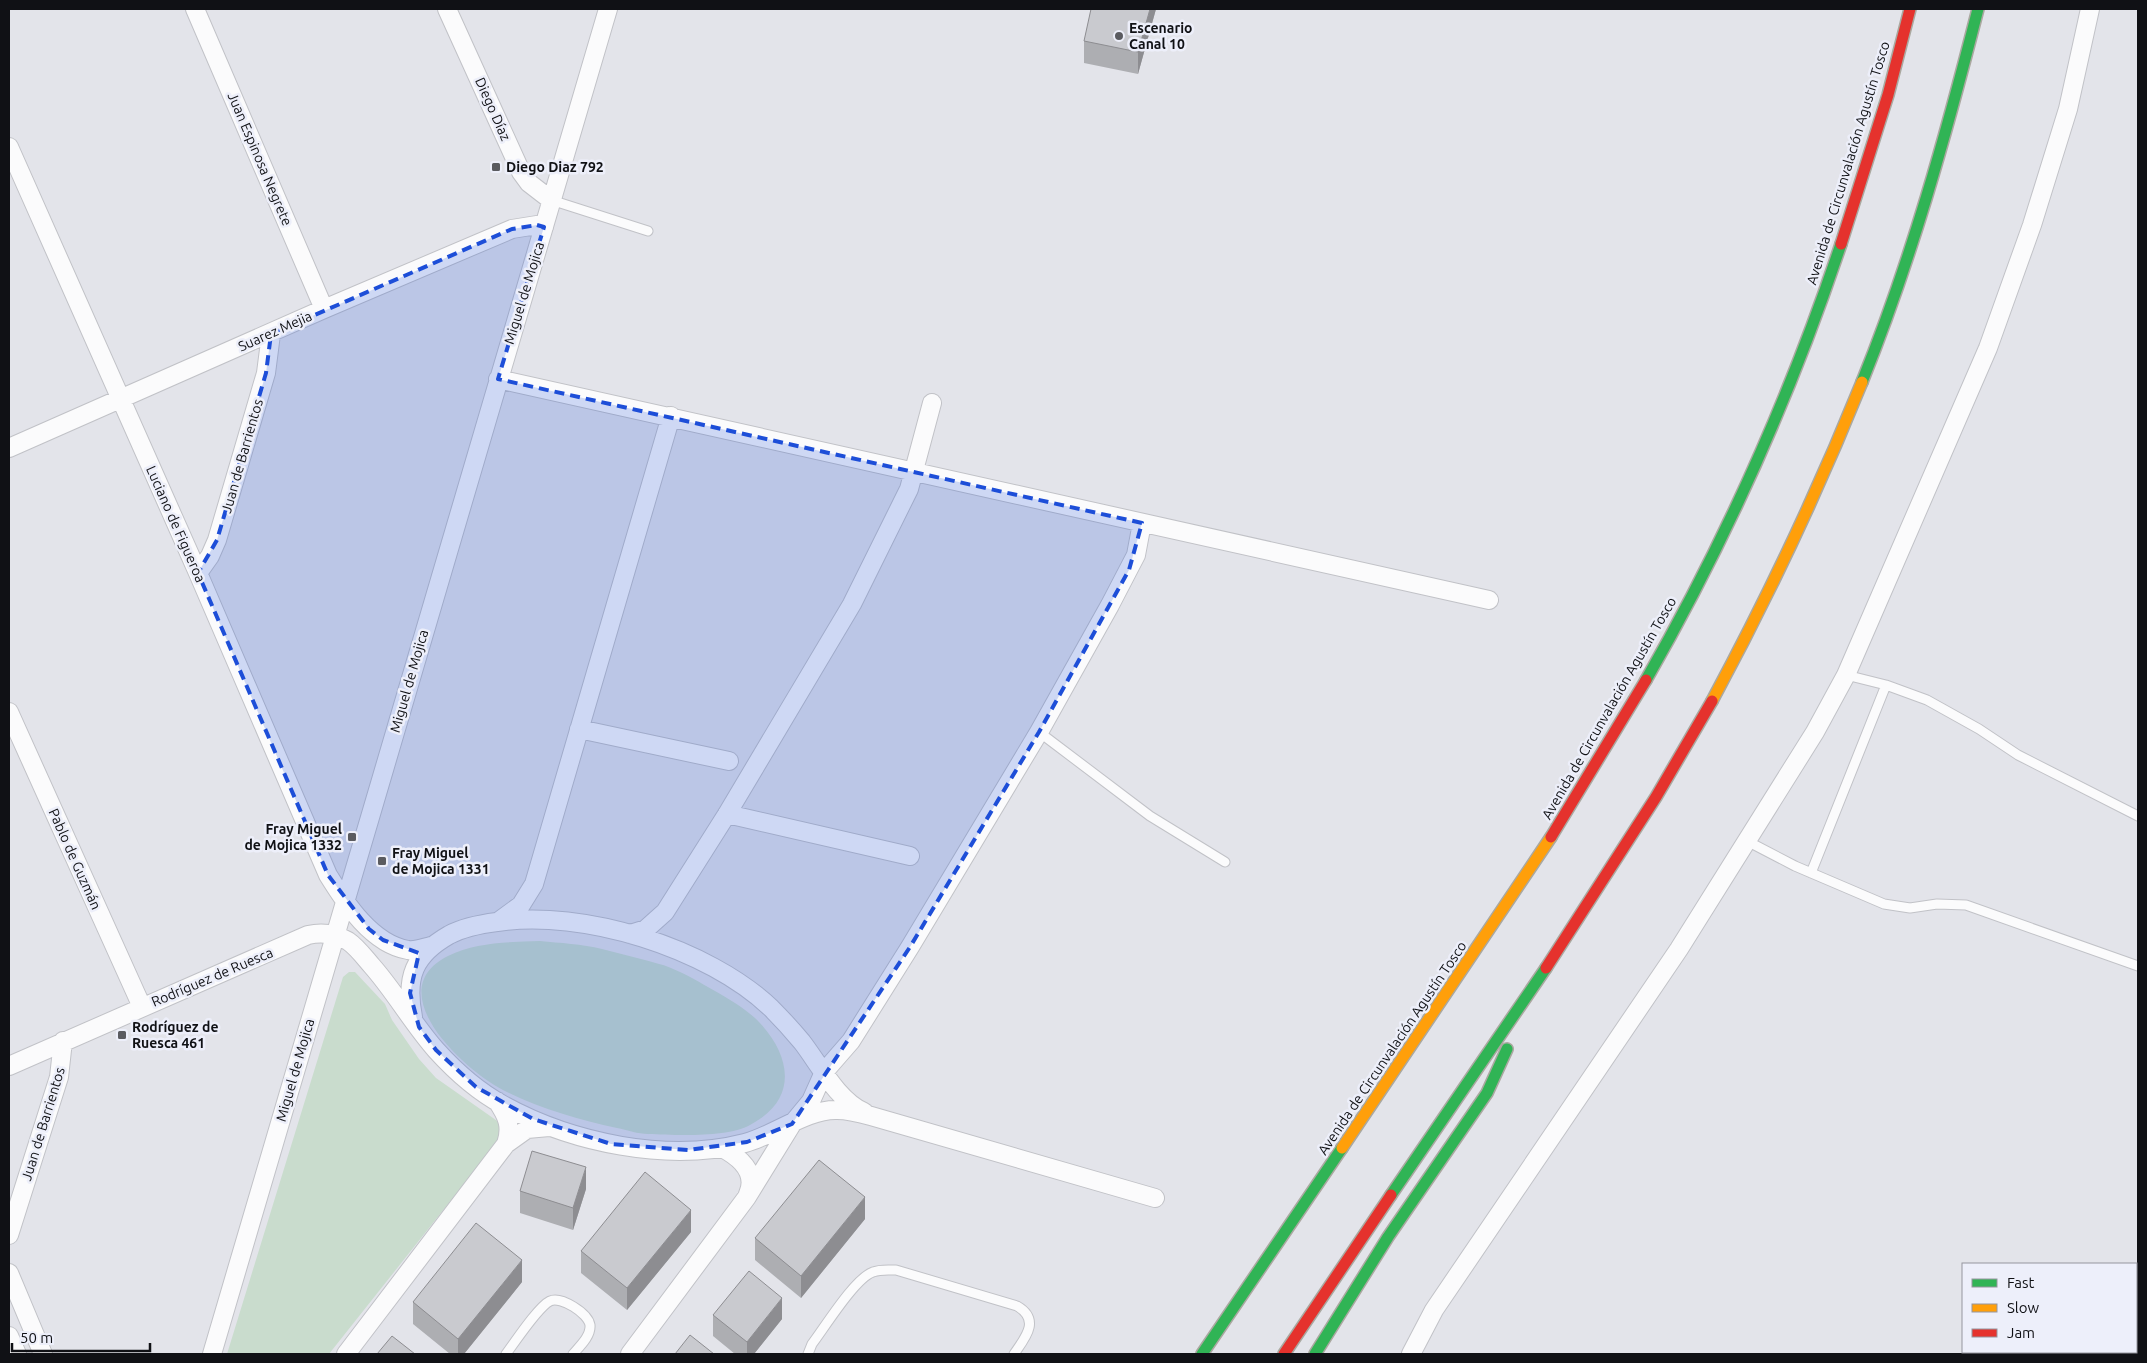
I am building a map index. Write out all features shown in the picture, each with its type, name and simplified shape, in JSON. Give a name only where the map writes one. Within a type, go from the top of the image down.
[{"type":"highway","name":"Avenida de Circunvalación Agustín Tosco","points":[[1202,1354],[1544,849],[1615,733],[1679,618],[1709,560],[1764,442],[1824,290],[1866,166],[1910,9]]},
{"type":"highway","points":[[1284,1354],[1543,972],[1615,862],[1706,712],[1766,596],[1823,474],[1879,334],[1914,234],[1954,105],[1978,9]]},
{"type":"highway","points":[[1315,1354],[1388,1237],[1487,1093],[1543,972]]},
{"type":"street","name":"Juan Espinosa Negrete","points":[[195,9],[324,309]]},
{"type":"street","name":"Diego Díaz","points":[[447,9],[521,172],[529,184],[551,200]]},
{"type":"street","name":"Miguel de Mojica","points":[[212,1354],[608,9]]},
{"type":"street","points":[[1411,1354],[1434,1310],[1679,949],[1814,732],[1846,675],[1991,339],[2032,225],[2068,109],[2090,9]]},
{"type":"street","name":"Luciano de Figueroa","points":[[9,147],[198,573],[328,876],[369,929],[383,940],[408,950],[431,946]]},
{"type":"street","name":"Suarez Mejia","points":[[9,448],[324,309],[512,229],[536,225],[544,227]]},
{"type":"street","name":"Juan de Barrientos","points":[[198,573],[210,556],[217,540],[266,373],[271,334]]},
{"type":"street","points":[[498,379],[916,470],[1488,600]]},
{"type":"street","points":[[630,934],[646,929],[665,912],[727,814],[852,604],[903,504],[916,470],[932,403]]},
{"type":"street","points":[[497,922],[521,905],[534,884],[671,416]]},
{"type":"street","points":[[630,1354],[746,1197],[792,1124],[811,1101],[824,1072],[851,1041],[930,916],[1038,732],[1129,570],[1140,541],[1142,522]]},
{"type":"street","name":"Pablo de Guzmán","points":[[9,712],[142,1007]]},
{"type":"street","points":[[579,729],[729,761]]},
{"type":"street","points":[[727,814],[910,856]]},
{"type":"street","points":[[534,884],[534,897],[538,906],[547,913],[566,922]]},
{"type":"street","points":[[665,912],[663,923],[668,940],[681,952]]},
{"type":"street","points":[[414,1020],[410,1003],[412,978],[416,963],[431,946],[452,934],[477,925],[534,919],[566,922],[630,934],[681,952],[735,981],[756,995],[787,1024],[851,1105],[871,1116]]},
{"type":"street","name":"Rodríguez de Ruesca","points":[[9,1066],[308,935],[320,932],[334,936]]},
{"type":"street","points":[[334,936],[349,942],[365,957],[395,993],[436,1050],[476,1087],[497,1101],[533,1119],[587,1138],[639,1148],[688,1150],[722,1148],[747,1142],[816,1113],[837,1110],[871,1116],[1155,1198]]},
{"type":"street","name":"Juan de Barrientos","points":[[9,1234],[59,1077],[63,1041]]},
{"type":"street","points":[[801,1041],[827,1050],[840,1048],[851,1041]]},
{"type":"street","points":[[497,1101],[507,1115],[510,1126],[506,1144]]},
{"type":"street","points":[[346,1354],[506,1144],[527,1129],[555,1127]]},
{"type":"street","points":[[722,1148],[744,1163],[750,1174],[750,1188],[746,1197]]},
{"type":"street","points":[[9,1273],[43,1354]]},
{"type":"street","points":[[9,1336],[17,1354]]},
{"type":"lane","points":[[551,200],[582,212],[648,231]]},
{"type":"lane","points":[[1846,675],[1886,685],[1927,700],[1979,728],[2018,755],[2138,816]]},
{"type":"lane","points":[[1811,872],[1886,685]]},
{"type":"lane","points":[[1038,732],[1150,816],[1225,862]]},
{"type":"lane","points":[[1747,841],[1884,904],[1910,908],[1937,904],[1966,905],[2138,966]]},
{"type":"lane","points":[[808,1354],[812,1344],[860,1279],[872,1272],[882,1270],[896,1270],[1025,1310],[1029,1318],[1028,1333],[1014,1354]]},
{"type":"lane","points":[[506,1354],[544,1305],[554,1300],[560,1300],[565,1301],[587,1318],[590,1325],[586,1338],[573,1354]]},
{"type":"highlighted area","points":[[537,225],[544,227],[498,379],[1142,523],[1129,570],[1039,732],[910,947],[792,1124],[747,1142],[688,1150],[611,1144],[533,1119],[476,1087],[436,1050],[419,1027],[410,993],[419,953],[383,940],[369,929],[328,875],[198,573],[217,540],[266,373],[271,334],[512,229]]},
{"type":"green space","points":[[540,941],[594,947],[664,965],[677,970],[738,1005],[759,1022],[770,1035],[778,1049],[785,1077],[783,1091],[776,1103],[766,1115],[750,1125],[728,1132],[700,1135],[644,1134],[588,1121],[544,1108],[503,1090],[487,1080],[468,1066],[435,1029],[424,1009],[422,989],[429,971],[448,956],[459,951],[481,945]]},
{"type":"green space","points":[[349,972],[355,972],[385,1004],[392,1020],[419,1059],[436,1078],[503,1125],[502,1136],[329,1354],[227,1354],[343,977]]},
{"type":"building","points":[[1091,9],[1150,9],[1138,52],[1084,41]]},
{"type":"building","points":[[532,1151],[586,1167],[573,1208],[520,1191]]},
{"type":"building","points":[[819,1160],[865,1197],[801,1276],[755,1238]]},
{"type":"building","points":[[645,1172],[691,1210],[627,1288],[581,1251]]},
{"type":"building","points":[[476,1223],[522,1260],[458,1339],[413,1302]]},
{"type":"building","points":[[749,1271],[782,1298],[747,1342],[713,1315]]},
{"type":"building","points":[[690,1335],[714,1354],[675,1354]]},
{"type":"building","points":[[392,1336],[415,1354],[377,1354]]},
{"type":"traffic: fast","points":[[1862,382],[1912,244],[1978,9]]},
{"type":"traffic: fast","points":[[1646,680],[1703,575],[1754,466],[1801,356],[1841,244]]},
{"type":"traffic: fast","points":[[1391,1195],[1546,968]]},
{"type":"traffic: fast","points":[[1315,1354],[1388,1237],[1487,1093],[1507,1049]]},
{"type":"traffic: fast","points":[[1202,1354],[1342,1148]]},
{"type":"traffic: slow","points":[[1712,701],[1792,543],[1862,382]]},
{"type":"traffic: slow","points":[[1342,1148],[1551,837]]},
{"type":"traffic: jam","points":[[1841,244],[1888,95],[1910,9]]},
{"type":"traffic: jam","points":[[1551,837],[1646,680]]},
{"type":"traffic: jam","points":[[1546,968],[1656,797],[1712,701]]},
{"type":"traffic: jam","points":[[1284,1354],[1391,1195]]},
{"type":"place","name":"Escenario Canal 10","points":[[1119,36]]},
{"type":"place","name":"Diego Diaz 792","points":[[496,167]]},
{"type":"place","name":"Fray Miguel de Mojica 1332","points":[[352,837]]},
{"type":"place","name":"Fray Miguel de Mojica 1331","points":[[382,861]]},
{"type":"place","name":"Rodríguez de Ruesca 461","points":[[122,1035]]}]
